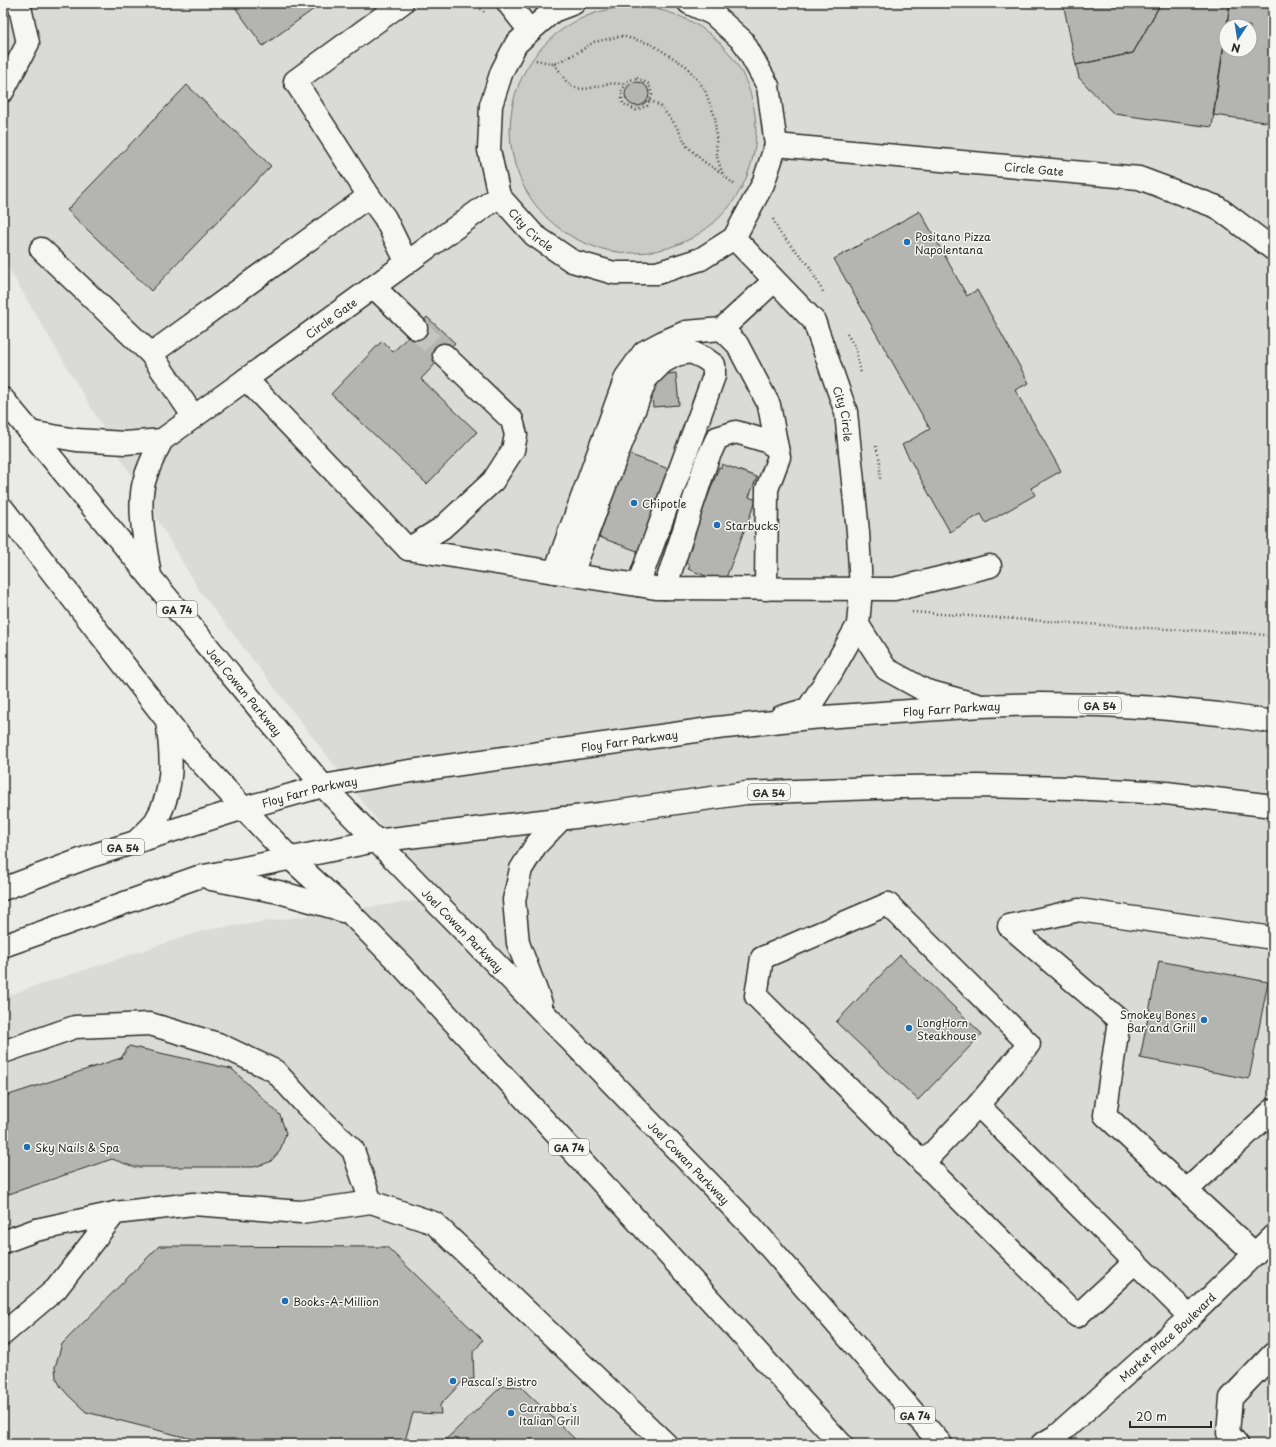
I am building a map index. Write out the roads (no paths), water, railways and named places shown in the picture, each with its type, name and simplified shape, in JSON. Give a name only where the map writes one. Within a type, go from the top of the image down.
[{"type":"main road","points":[[3,91],[28,43],[19,3]]},
{"type":"main road","points":[[402,3],[295,81],[369,196],[385,218],[407,263]]},
{"type":"main road","points":[[508,3],[530,31]]},
{"type":"main road","name":"City Circle","points":[[574,3],[554,11],[516,44],[502,72],[492,105],[489,150],[499,196],[534,235],[572,261],[614,273],[657,273],[701,259],[734,238],[763,184],[776,145],[768,86],[743,41],[713,14],[689,3]]},
{"type":"main road","name":"Circle Gate","points":[[776,145],[1139,178],[1217,207],[1273,249]]},
{"type":"main road","points":[[151,354],[369,196]]},
{"type":"main road","name":"Circle Gate","points":[[150,576],[142,507],[143,483],[152,459],[162,440],[499,196]]},
{"type":"main road","name":"City Circle","points":[[734,238],[814,321],[846,412],[858,532],[861,589],[858,625],[831,673],[808,709],[757,725]]},
{"type":"main road","points":[[41,250],[151,354],[194,417]]},
{"type":"main road","points":[[563,573],[626,377],[644,352],[686,332],[722,329],[774,281]]},
{"type":"main road","points":[[374,287],[416,328]]},
{"type":"main road","points":[[638,585],[714,376],[714,365],[725,348],[722,329]]},
{"type":"main road","points":[[722,329],[737,344],[769,405],[779,456],[767,490],[766,589]]},
{"type":"main road","points":[[563,573],[600,499],[646,379],[663,362],[676,355],[691,352],[714,365]]},
{"type":"main road","points":[[408,549],[442,528],[493,481],[513,450],[516,435],[512,420],[444,355]]},
{"type":"main road","points":[[246,379],[408,549],[665,588],[894,589],[990,566]]},
{"type":"main road","name":"Joel Cowan Parkway","points":[[3,399],[13,413],[323,786],[752,1227],[941,1444]]},
{"type":"main road","points":[[30,432],[76,440],[125,443],[162,440]]},
{"type":"main road","points":[[665,588],[707,460],[717,438],[736,432],[766,441],[777,448]]},
{"type":"main road","name":"GA 74","points":[[3,509],[194,754],[290,858],[352,915],[436,1003],[841,1444]]},
{"type":"main road","points":[[858,625],[886,669],[924,690],[981,706]]},
{"type":"main road","name":"Floy Farr Parkway","points":[[3,889],[91,856],[244,808],[323,786],[397,773],[718,728],[757,725],[810,718],[981,706],[1040,704],[1159,708],[1219,714],[1273,722]]},
{"type":"main road","points":[[135,843],[155,823],[168,795],[172,753],[167,720]]},
{"type":"main road","name":"GA 54","points":[[3,946],[198,877],[290,858],[375,841],[746,793],[901,787],[978,786],[1072,788],[1166,793],[1273,806]]},
{"type":"main road","points":[[544,1012],[518,943],[514,900],[521,868],[536,845],[562,818]]},
{"type":"main road","points":[[198,877],[279,892],[335,908],[352,915]]},
{"type":"main road","points":[[923,1163],[978,1105],[1029,1044],[888,904],[762,958],[756,996],[923,1163],[1077,1316],[1135,1262]]},
{"type":"main road","points":[[1255,1254],[1104,1115],[1119,1020],[1009,926],[1079,910],[1273,938]]},
{"type":"main road","points":[[3,1052],[75,1027],[150,1024],[218,1044],[275,1071],[306,1105],[353,1150],[371,1202]]},
{"type":"main road","points":[[978,1105],[1190,1317]]},
{"type":"main road","points":[[1187,1190],[1273,1110]]},
{"type":"main road","points":[[3,1242],[36,1230],[115,1213],[194,1204],[301,1212],[371,1202],[434,1223],[666,1444]]},
{"type":"main road","points":[[3,1334],[56,1289],[115,1213]]},
{"type":"main road","name":"Market Place Boulevard","points":[[1051,1441],[1190,1317],[1273,1236]]},
{"type":"main road","points":[[1237,1444],[1228,1433],[1231,1398],[1273,1354]]},
{"type":"tunnel","points":[[416,328],[444,355]]},
{"type":"place","name":"Positano Pizza Napolentana","points":[[907,242]]},
{"type":"place","name":"Chipotle","points":[[634,503]]},
{"type":"place","name":"Starbucks","points":[[717,525]]},
{"type":"place","name":"Smokey Bones Bar and Grill","points":[[1204,1020]]},
{"type":"place","name":"LongHorn Steakhouse","points":[[909,1028]]},
{"type":"place","name":"Sky Nails & Spa","points":[[27,1147]]},
{"type":"place","name":"Books-A-Million","points":[[285,1301]]},
{"type":"place","name":"Pascal's Bistro","points":[[453,1381]]},
{"type":"place","name":"Carrabba's Italian Grill","points":[[511,1413]]}]
